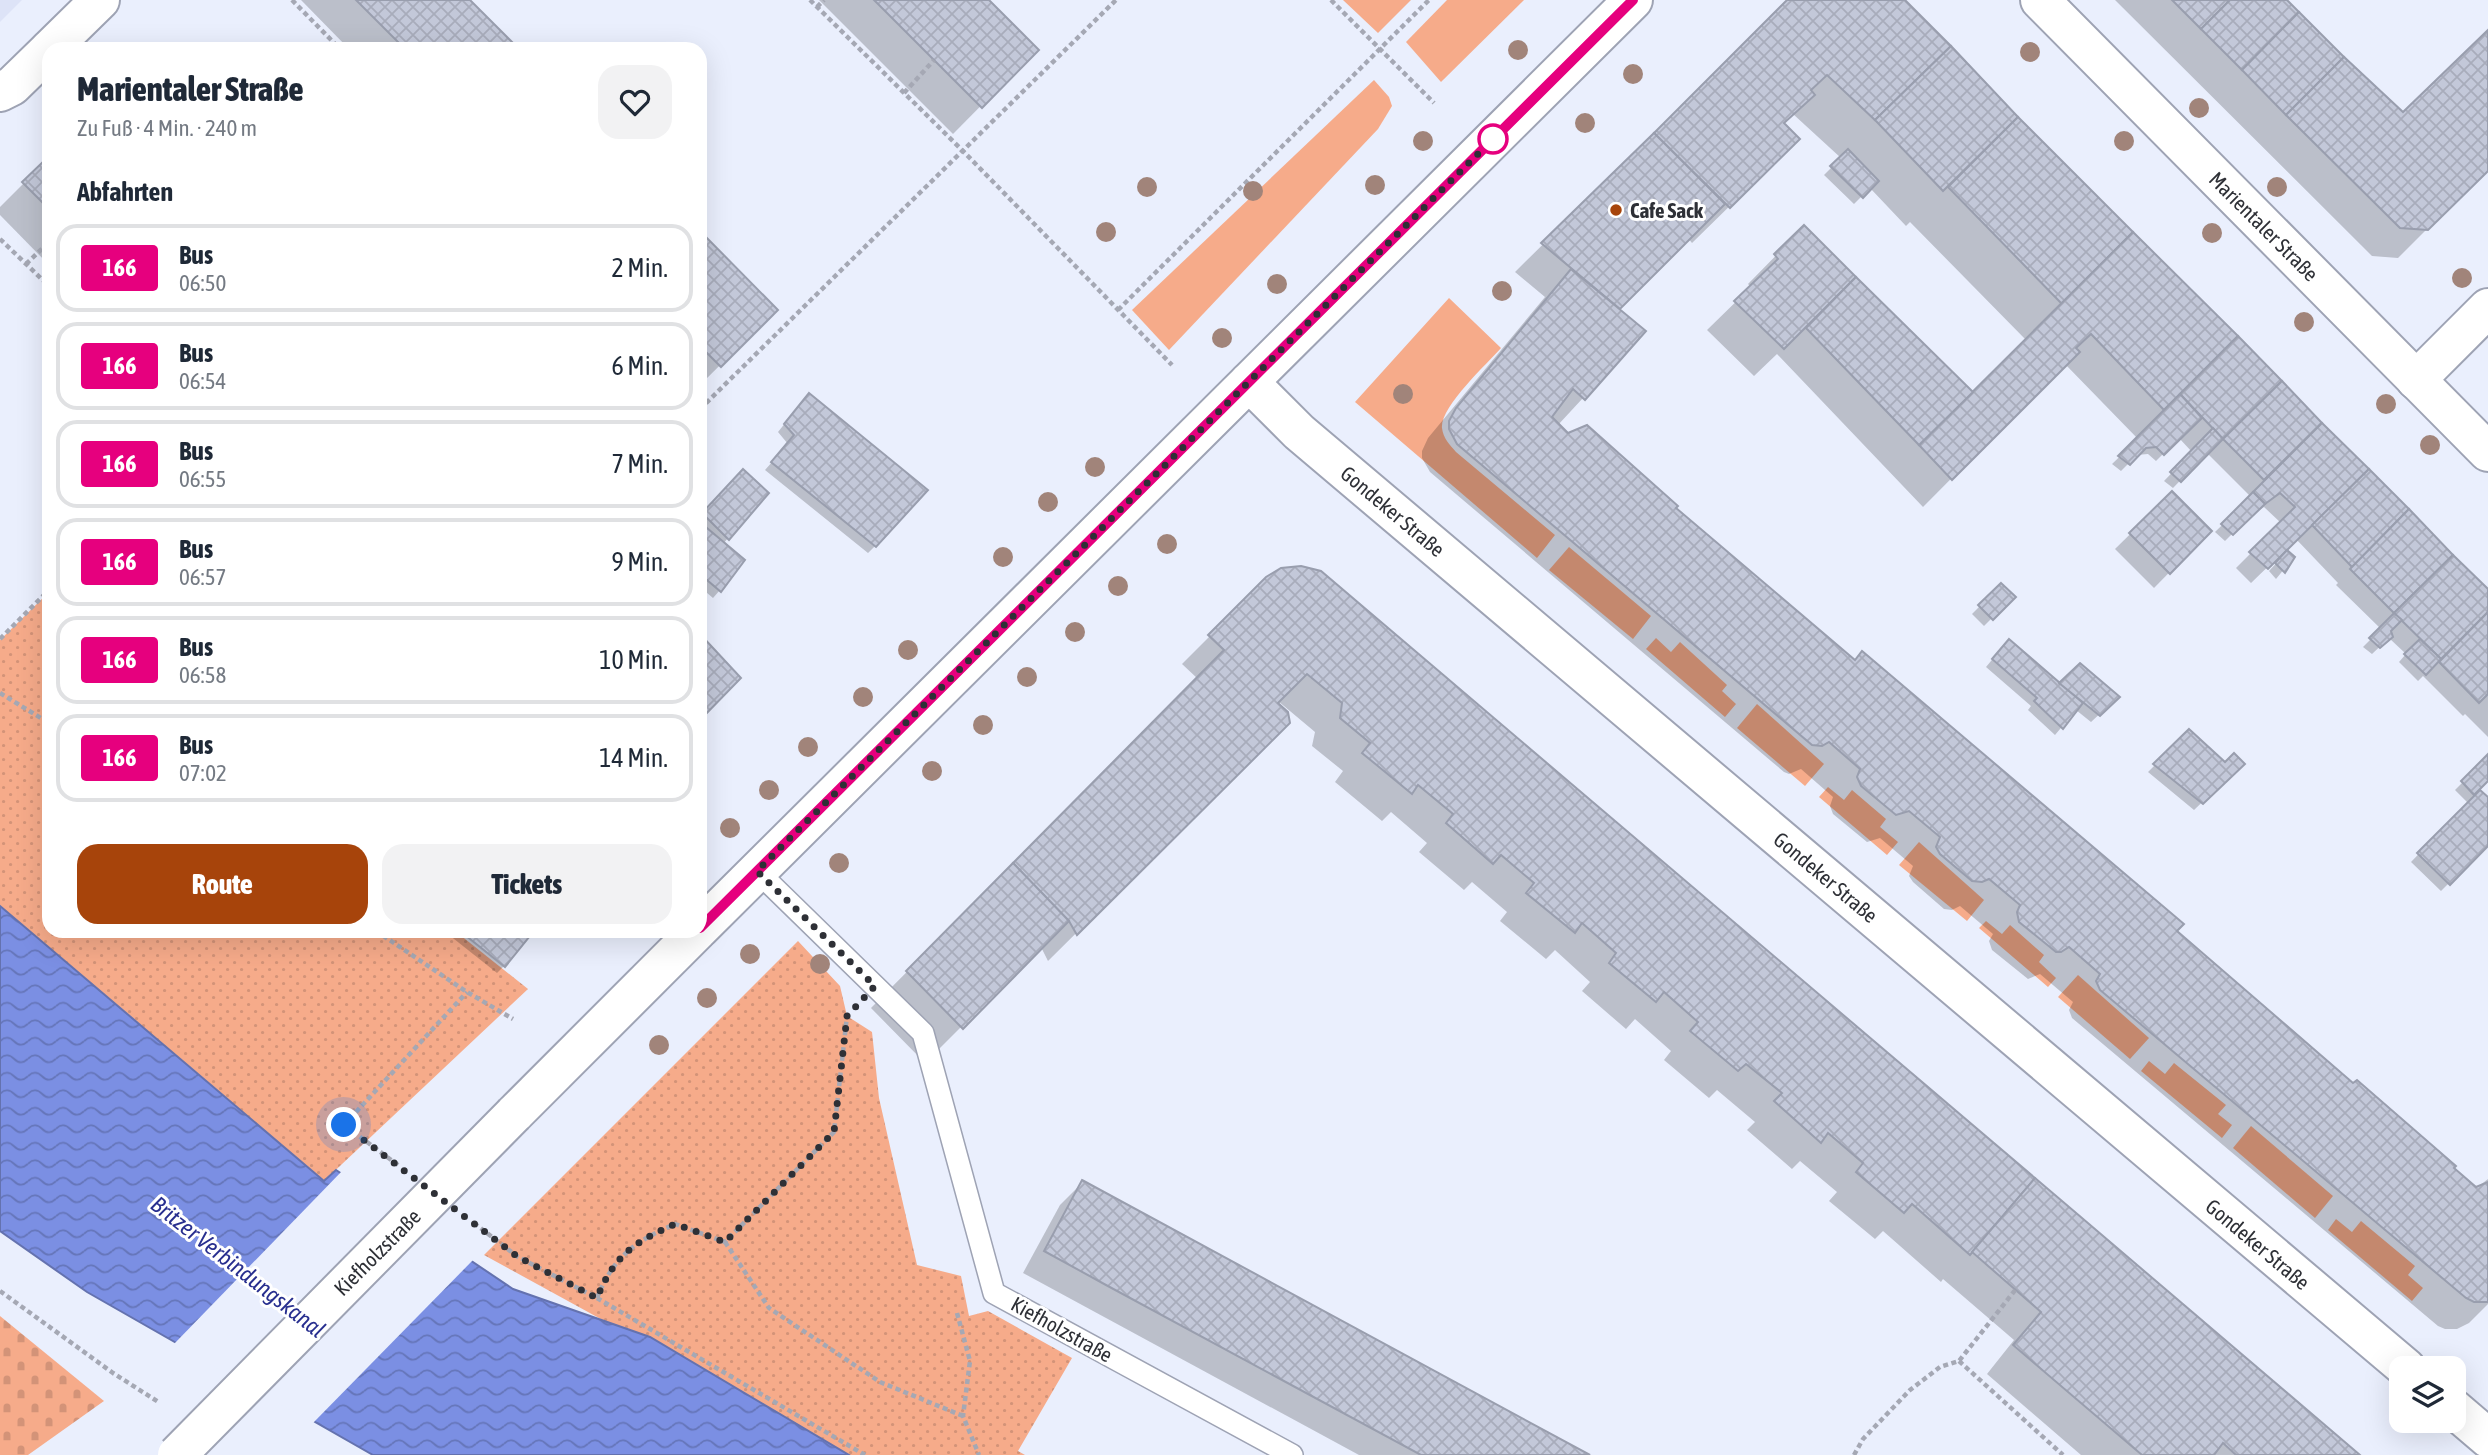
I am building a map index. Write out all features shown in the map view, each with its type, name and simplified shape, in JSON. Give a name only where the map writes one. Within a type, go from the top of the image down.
[{"type":"street","points":[[58,42],[100,0]]},
{"type":"street","name":"Kiefholzstraße","points":[[707,920],[1633,0]]},
{"type":"street","name":"Marientaler Straße","points":[[2040,0],[2488,452]]},
{"type":"street","points":[[0,92],[12,86],[42,58]]},
{"type":"street","points":[[2416,380],[2488,308]]},
{"type":"street","name":"Gondeker Straße","points":[[1249,382],[1299,432],[2392,1356]]},
{"type":"street","name":"Kiefholzstraße","points":[[177,1455],[689,938]]},
{"type":"street","points":[[2466,1419],[2488,1438]]},
{"type":"lane","points":[[757,871],[875,986]]},
{"type":"lane","name":"Kiefholzstraße","points":[[875,986],[923,1033],[994,1293],[1292,1455]]},
{"type":"path","points":[[292,0],[334,42]]},
{"type":"path","points":[[810,0],[963,151],[1172,365]]},
{"type":"path","points":[[817,7],[824,0]]},
{"type":"path","points":[[707,402],[1116,0]]},
{"type":"path","points":[[1331,0],[1434,103]]},
{"type":"path","points":[[1118,310],[1429,0]]},
{"type":"path","points":[[904,93],[934,60]]},
{"type":"path","points":[[0,239],[42,279]]},
{"type":"path","points":[[26,264],[42,249]]},
{"type":"path","points":[[0,639],[42,597]]},
{"type":"path","points":[[0,693],[42,719]]},
{"type":"path","points":[[386,938],[513,1019]]},
{"type":"path","points":[[725,1242],[834,1132],[847,1016],[875,986]]},
{"type":"path","points":[[399,1166],[344,1125],[467,992]]},
{"type":"path","points":[[464,1216],[518,1257],[597,1298],[865,1455]]},
{"type":"path","points":[[597,1298],[605,1277],[615,1263],[641,1239],[675,1224],[725,1242],[769,1308],[880,1381],[963,1416]]},
{"type":"path","points":[[1854,1455],[1863,1439],[1910,1390],[1940,1367],[1959,1361],[2016,1289]]},
{"type":"path","points":[[0,1291],[113,1373],[170,1410]]},
{"type":"path","points":[[970,1361],[963,1416],[979,1455]]},
{"type":"path","points":[[1959,1361],[2063,1455]]},
{"type":"shaded area","points":[[0,0],[22,0],[0,22]]},
{"type":"green space","points":[[1343,0],[1411,0],[1378,33]]},
{"type":"green space","points":[[1447,0],[1524,0],[1441,82],[1406,42]]},
{"type":"green space","points":[[1374,80],[1389,97],[1392,106],[1378,129],[1169,350],[1132,310]]},
{"type":"green space","points":[[1449,298],[1501,348],[1465,386],[1448,409],[1443,419],[1444,435],[1456,452],[1555,535],[1537,558],[1355,402]]},
{"type":"green space","points":[[1569,547],[1651,616],[1633,639],[1549,570]]},
{"type":"green space","points":[[42,599],[42,938],[464,938],[528,989],[324,1181],[0,906],[0,640]]},
{"type":"green space","points":[[1656,638],[1671,652],[1680,642],[1727,685],[1722,691],[1736,704],[1725,717],[1646,649]]},
{"type":"green space","points":[[1757,704],[1824,764],[1805,786],[1737,728]]},
{"type":"green space","points":[[1828,787],[1844,800],[1852,790],[1886,819],[1880,827],[1898,842],[1887,855],[1819,797]]},
{"type":"green space","points":[[1919,842],[1984,900],[1967,921],[1899,865]]},
{"type":"green space","points":[[1986,921],[2002,934],[2010,925],[2044,955],[2039,962],[2056,978],[2048,987],[1979,928]]},
{"type":"green space","points":[[798,941],[840,986],[847,1016],[872,1032],[879,1098],[917,1265],[961,1276],[969,1316],[988,1311],[1072,1358],[1018,1451],[1025,1455],[849,1455],[484,1255]]},
{"type":"green space","points":[[2078,975],[2149,1038],[2130,1059],[2058,997]]},
{"type":"green space","points":[[2149,1061],[2165,1074],[2174,1063],[2226,1105],[2218,1114],[2232,1125],[2222,1138],[2141,1071]]},
{"type":"green space","points":[[2251,1126],[2333,1196],[2315,1218],[2233,1148]]},
{"type":"green space","points":[[2336,1219],[2352,1232],[2361,1221],[2415,1266],[2408,1275],[2423,1288],[2412,1301],[2328,1230]]},
{"type":"green space","points":[[0,1316],[104,1401],[28,1455],[0,1455]]},
{"type":"water","name":"Britzer Verbindungskanal","points":[[0,906],[324,1181],[336,1170],[513,1289],[650,1337],[849,1455],[373,1455],[87,1292],[0,1231]]},
{"type":"pier","points":[[343,1170],[474,1259],[313,1423],[174,1344]]},
{"type":"building","points":[[356,0],[470,0],[512,42],[398,42]]},
{"type":"building","points":[[874,0],[989,0],[1039,50],[982,108]]},
{"type":"building","points":[[1787,0],[1905,0],[1951,46],[1875,120],[1827,75],[1811,90],[1815,95],[1784,123],[1800,139],[1730,208],[1654,133]]},
{"type":"building","points":[[2172,0],[2230,0],[2201,29]]},
{"type":"building","points":[[2230,0],[2287,0],[2299,12],[2242,70],[2201,29]]},
{"type":"building","points":[[2299,12],[2344,57],[2286,115],[2242,70]]},
{"type":"building","points":[[2488,30],[2488,171],[2428,230],[2400,228],[2286,115],[2344,57],[2403,112]]},
{"type":"building","points":[[1951,46],[2018,117],[1943,191],[1875,120]]},
{"type":"building","points":[[2018,117],[2133,232],[2062,304],[1948,187]]},
{"type":"building","points":[[1654,133],[1725,204],[1620,309],[1541,243]]},
{"type":"building","points":[[1848,149],[1879,181],[1863,198],[1830,166]]},
{"type":"building","points":[[42,163],[42,202],[22,182]]},
{"type":"building","points":[[1804,225],[1856,277],[1784,349],[1734,301],[1778,259],[1774,254]]},
{"type":"building","points":[[2133,232],[2238,336],[2164,410],[2091,334],[2076,348],[2080,352],[1952,480],[1919,445]]},
{"type":"building","points":[[707,238],[778,310],[721,367],[707,353]]},
{"type":"building","points":[[1571,269],[1646,331],[1585,400],[1573,389],[1552,417],[1568,433],[1587,425],[1678,506],[1676,508],[1855,660],[1862,651],[2184,924],[2177,931],[2353,1083],[2357,1080],[2456,1166],[2454,1168],[2476,1187],[2488,1182],[2488,1302],[2474,1302],[2466,1298],[2100,990],[2096,981],[2100,974],[2069,947],[2056,952],[2019,922],[2017,912],[2020,905],[1989,879],[1982,882],[1972,881],[1940,854],[1936,847],[1940,837],[1909,811],[1896,815],[1861,786],[1857,777],[1860,769],[1829,742],[1822,746],[1812,745],[1457,444],[1449,429],[1449,421],[1456,408]]},
{"type":"building","points":[[1856,277],[1973,392],[1919,445],[1806,328]]},
{"type":"building","points":[[2238,336],[2282,381],[2223,439],[2180,394]]},
{"type":"building","points":[[2282,381],[2322,423],[2264,480],[2223,439]]},
{"type":"building","points":[[809,393],[928,490],[876,547],[771,462],[794,435],[784,424]]},
{"type":"building","points":[[2180,394],[2202,418],[2164,455],[2156,447],[2146,448],[2130,465],[2118,456]]},
{"type":"building","points":[[2322,423],[2369,469],[2268,569],[2249,552],[2295,507],[2280,493],[2265,504],[2253,492]]},
{"type":"building","points":[[2213,428],[2223,439],[2181,482],[2170,472]]},
{"type":"building","points":[[743,469],[769,493],[729,540],[707,518],[707,508]]},
{"type":"building","points":[[2369,469],[2409,509],[2352,567],[2312,525]]},
{"type":"building","points":[[2172,491],[2212,531],[2170,574],[2129,533]]},
{"type":"building","points":[[2253,492],[2265,504],[2233,535],[2221,524]]},
{"type":"building","points":[[2409,509],[2453,555],[2394,613],[2350,569]]},
{"type":"building","points":[[707,528],[745,560],[721,592],[707,580]]},
{"type":"building","points":[[2287,550],[2295,557],[2285,573],[2275,563]]},
{"type":"building","points":[[2453,555],[2488,589],[2488,612],[2441,659],[2394,613]]},
{"type":"building","points":[[1301,566],[1321,571],[2035,1178],[1970,1255],[1912,1204],[1904,1213],[1856,1172],[1863,1163],[1828,1133],[1821,1143],[1774,1101],[1782,1093],[1746,1064],[1738,1071],[1690,1031],[1698,1022],[1664,992],[1656,1002],[1609,963],[1616,953],[1582,923],[1575,933],[1526,893],[1534,883],[1501,855],[1493,864],[1446,823],[1453,814],[1418,785],[1412,794],[1362,753],[1370,743],[1340,718],[1342,703],[1307,674],[1278,703],[1288,712],[1290,723],[1077,935],[1069,921],[1013,863],[1224,650],[1208,635],[1266,577],[1281,568]]},
{"type":"building","points":[[2001,583],[2016,597],[1993,620],[1978,605]]},
{"type":"building","points":[[2488,612],[2488,694],[2479,703],[2439,662]]},
{"type":"building","points":[[2394,613],[2402,620],[2391,631],[2393,637],[2380,648],[2369,638]]},
{"type":"building","points":[[2009,639],[2083,703],[2063,729],[2034,701],[2037,698],[1992,659]]},
{"type":"building","points":[[2420,639],[2441,659],[2426,675],[2404,654]]},
{"type":"building","points":[[707,642],[741,678],[707,713]]},
{"type":"building","points":[[2080,663],[2120,697],[2100,716],[2059,683]]},
{"type":"building","points":[[2189,729],[2225,762],[2234,753],[2245,764],[2203,804],[2153,764]]},
{"type":"building","points":[[2488,754],[2488,781],[2474,795],[2461,781]]},
{"type":"building","points":[[2480,790],[2488,797],[2488,846],[2450,885],[2417,853]]},
{"type":"building","points":[[1013,863],[1069,921],[963,1029],[906,971]]},
{"type":"building","points":[[469,938],[528,938],[505,967]]},
{"type":"building","points":[[2035,1178],[2360,1455],[2236,1455],[2223,1443],[2214,1455],[2142,1455],[2013,1345],[2041,1312],[1972,1252]]},
{"type":"building","points":[[1082,1180],[1590,1455],[1421,1455],[1106,1285],[1044,1251]]},
{"type":"bus line","name":"166","points":[[707,921],[1633,0]]},
{"type":"place","name":"Cafe Sack","points":[[1616,210]]},
{"type":"route","points":[[344,1125],[518,1257],[597,1298],[605,1277],[615,1263],[641,1239],[675,1224],[725,1242],[834,1132],[847,1016],[875,986],[757,871],[1497,135],[1493,139]]}]
